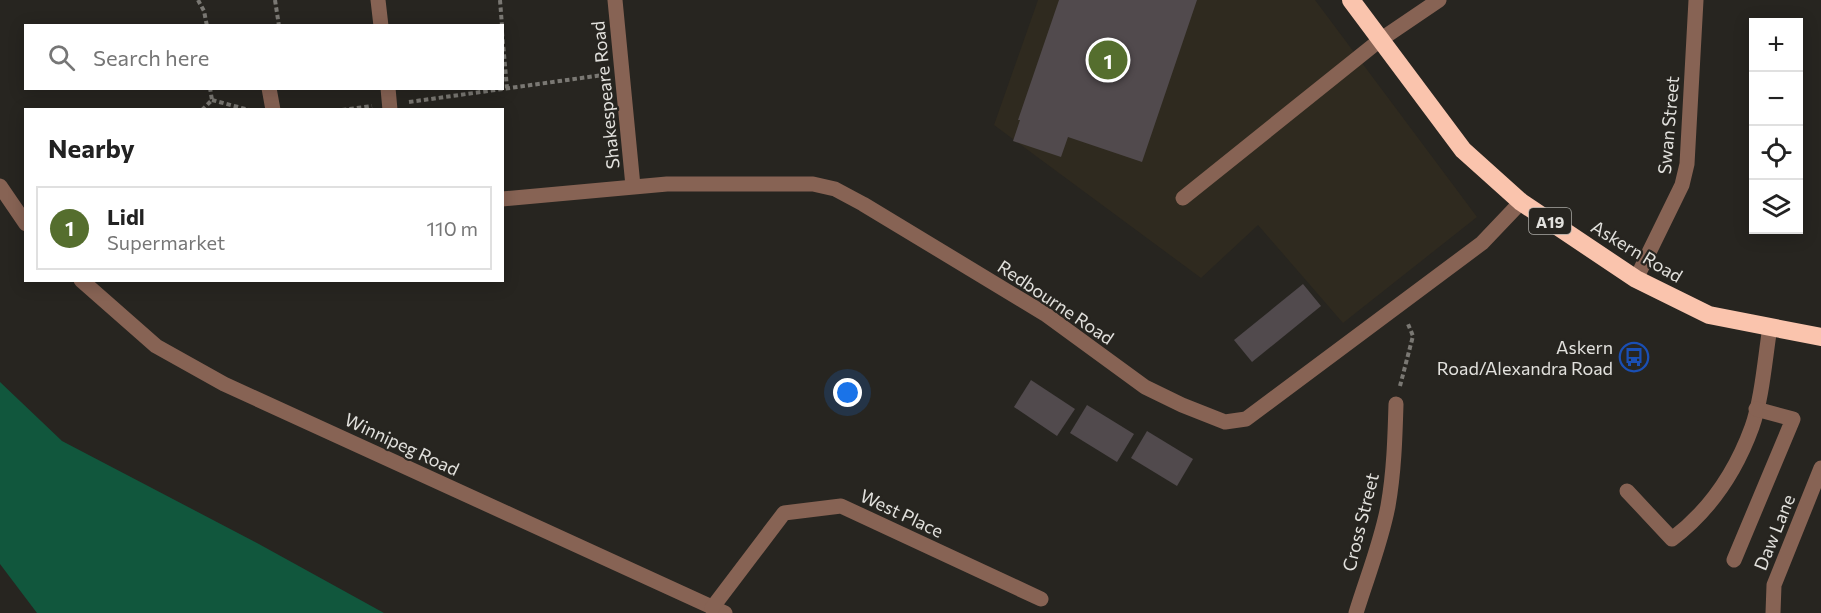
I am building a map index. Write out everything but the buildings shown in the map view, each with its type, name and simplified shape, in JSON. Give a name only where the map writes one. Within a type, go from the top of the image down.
[{"type":"highway","name":"Askern Road","points":[[1351,0],[1463,150],[1521,202],[1636,279],[1709,315],[1821,337]]},
{"type":"street","points":[[378,0],[381,24]]},
{"type":"street","name":"Shakespeare Road","points":[[615,0],[633,186]]},
{"type":"street","points":[[1183,198],[1380,40],[1438,0]]},
{"type":"street","name":"Swan Street","points":[[1636,279],[1682,185],[1687,164],[1696,0]]},
{"type":"street","points":[[269,90],[273,108]]},
{"type":"street","points":[[387,90],[389,107]]},
{"type":"street","name":"Redbourne Road","points":[[504,199],[667,184],[813,184],[835,189],[1045,314],[1145,387],[1225,422],[1246,419],[1482,243],[1521,202]]},
{"type":"street","points":[[0,186],[24,221]]},
{"type":"street","name":"Winnipeg Road","points":[[83,282],[156,346],[224,384],[718,610]]},
{"type":"street","points":[[1627,491],[1672,539],[1690,525],[1707,507],[1724,483],[1752,427],[1770,327]]},
{"type":"street","name":"Cross Street","points":[[1356,613],[1381,536],[1388,506],[1393,470],[1396,404]]},
{"type":"street","points":[[1734,561],[1793,419],[1756,409]]},
{"type":"street","name":"Daw Lane","points":[[1773,613],[1774,585],[1821,468]]},
{"type":"street","name":"West Place","points":[[718,610],[784,513],[841,506],[1041,599]]},
{"type":"path","points":[[198,0],[204,11],[207,24]]},
{"type":"path","points":[[275,0],[279,24]]},
{"type":"path","points":[[500,0],[502,24]]},
{"type":"path","points":[[504,54],[507,88]]},
{"type":"path","points":[[504,88],[622,72]]},
{"type":"path","points":[[210,90],[212,100]]},
{"type":"path","points":[[373,108],[495,90]]},
{"type":"path","points":[[204,108],[212,100]]},
{"type":"path","points":[[212,100],[242,108]]},
{"type":"path","points":[[1396,404],[1413,336],[1401,303]]},
{"type":"shaded area","points":[[1038,0],[1315,0],[1477,217],[1343,323],[1258,225],[1201,278],[994,125]]},
{"type":"green space","points":[[0,382],[62,441],[257,543],[384,613],[37,613],[0,564]]},
{"type":"place","name":"Lidl","points":[[1108,60]]},
{"type":"place","name":"Askern Road/Alexandra Road","points":[[1634,357]]}]
